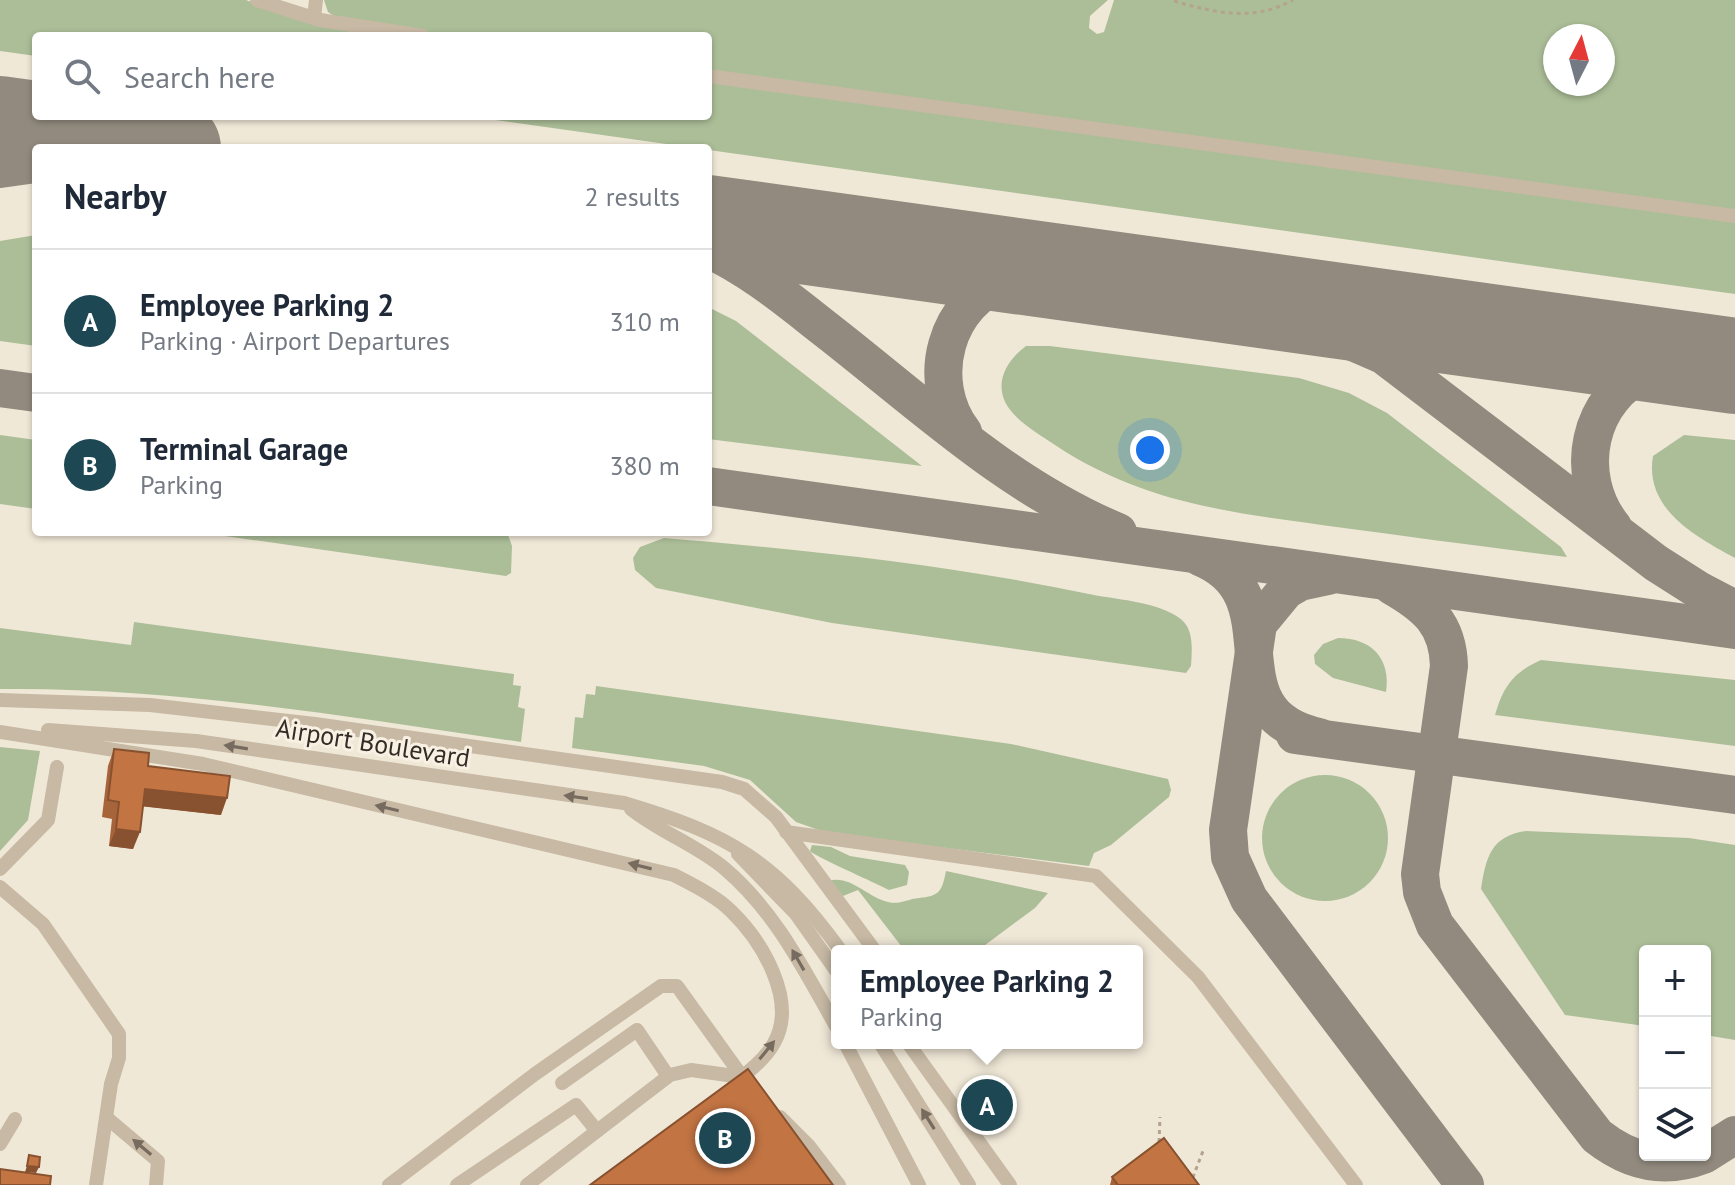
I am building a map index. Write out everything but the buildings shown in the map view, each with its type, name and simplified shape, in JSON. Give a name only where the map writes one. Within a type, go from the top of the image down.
[{"type":"street","points":[[257,0],[314,18],[399,32]]},
{"type":"street","points":[[314,18],[316,0]]},
{"type":"street","points":[[712,77],[1735,216]]},
{"type":"street","points":[[0,700],[150,705],[696,776],[744,789],[776,817],[871,945]]},
{"type":"street","points":[[0,731],[203,764],[674,875],[730,909],[750,932],[775,980],[781,1004],[776,1041],[747,1083],[718,1095]]},
{"type":"street","name":"Airport Boulevard","points":[[0,731],[196,741],[624,803],[692,824],[730,845]]},
{"type":"street","points":[[0,869],[48,820],[57,767]]},
{"type":"street","points":[[624,803],[650,824],[722,866],[754,896],[775,920],[831,1018]]},
{"type":"street","points":[[786,832],[1096,876],[1198,977],[1356,1185]]},
{"type":"street","points":[[730,845],[759,860],[796,894],[836,945]]},
{"type":"street","points":[[730,845],[776,889],[831,964]]},
{"type":"street","points":[[0,887],[43,924],[119,1034],[119,1058],[96,1185]]},
{"type":"street","points":[[389,1185],[410,1179],[547,1066],[646,993],[661,986],[677,986],[747,1083]]},
{"type":"street","points":[[562,1083],[637,1030],[668,1076]]},
{"type":"street","points":[[848,1049],[919,1185]]},
{"type":"street","points":[[884,1049],[969,1185]]},
{"type":"street","points":[[912,1049],[1010,1185]]},
{"type":"street","points":[[547,1066],[597,1131]]},
{"type":"street","points":[[527,1185],[668,1076],[691,1070],[747,1083]]},
{"type":"street","points":[[457,1185],[576,1105]]},
{"type":"street","points":[[774,1111],[809,1146],[839,1185]]},
{"type":"street","points":[[107,1118],[158,1161],[156,1185]]},
{"type":"street","points":[[0,1144],[15,1119]]},
{"type":"path","points":[[1174,1],[1242,15],[1275,8],[1293,0]]},
{"type":"path","points":[[1159,1154],[1160,1117]]},
{"type":"path","points":[[1190,1185],[1203,1151]]},
{"type":"green space","points":[[0,0],[246,0],[276,11],[375,32],[32,32],[32,55],[0,51]]},
{"type":"green space","points":[[324,0],[1108,0],[1090,16],[1089,28],[1097,34],[1104,32],[1114,0],[1735,0],[1735,212],[712,73],[712,32],[421,32],[340,20],[328,12]]},
{"type":"green space","points":[[712,81],[1735,220],[1735,294],[712,150],[712,144],[666,144],[495,120],[712,120]]},
{"type":"green space","points":[[32,236],[32,345],[0,341],[0,241]]},
{"type":"green space","points":[[712,309],[736,321],[922,466],[712,440]]},
{"type":"green space","points":[[1026,346],[1050,346],[1299,378],[1349,393],[1387,413],[1561,547],[1567,557],[1230,511],[1194,504],[1124,482],[1055,445],[1024,424],[1008,407],[1002,390],[1004,374]]},
{"type":"green space","points":[[0,435],[32,439],[32,508],[0,504]]},
{"type":"green space","points":[[1684,435],[1735,440],[1735,558],[1689,530],[1664,505],[1656,491],[1652,474],[1653,456]]},
{"type":"green space","points":[[225,536],[508,536],[512,546],[511,573],[506,576]]},
{"type":"green space","points":[[664,538],[934,567],[1151,605],[1173,614],[1186,624],[1191,641],[1191,666],[1186,673],[832,623],[656,588],[635,570],[633,558],[640,547]]},
{"type":"green space","points":[[134,622],[514,674],[513,685],[521,686],[518,707],[525,709],[521,742],[196,698],[0,689],[0,628],[131,645]]},
{"type":"green space","points":[[1338,638],[1360,642],[1376,652],[1385,669],[1386,692],[1333,678],[1315,664],[1314,655],[1323,644]]},
{"type":"green space","points":[[1541,660],[1735,680],[1735,746],[1495,715],[1511,681]]},
{"type":"green space","points":[[596,686],[1011,744],[1168,779],[1171,790],[1169,797],[1111,845],[1094,853],[1089,866],[827,833],[796,822],[750,780],[704,766],[572,748],[575,717],[583,718],[586,694],[595,695]]},
{"type":"green space","points":[[0,747],[40,751],[28,820],[0,851]]},
{"type":"green space","points":[[1325,775],[1349,780],[1369,794],[1383,814],[1388,838],[1383,862],[1369,882],[1349,896],[1325,901],[1301,896],[1281,882],[1267,862],[1262,838],[1267,814],[1281,794],[1301,780]]},
{"type":"green space","points":[[1526,831],[1689,838],[1735,845],[1735,1040],[1711,1036],[1711,945],[1639,945],[1639,1025],[1565,1015],[1481,889],[1492,850],[1514,834]]},
{"type":"green space","points":[[812,845],[831,847],[850,856],[905,865],[909,872],[907,885],[889,890],[814,854],[810,851]]},
{"type":"green space","points":[[946,871],[1048,893],[1035,908],[985,945],[900,945],[858,890],[843,896],[828,881],[851,883],[880,899],[896,903],[935,894],[943,884]]},
{"type":"taxiway","points":[[0,134],[32,146]]},
{"type":"taxiway","points":[[0,169],[32,165]]},
{"type":"taxiway","points":[[712,251],[754,275],[1001,466],[1038,491],[1118,532]]},
{"type":"taxiway","points":[[963,432],[951,412],[943,367],[947,344],[956,323],[969,305],[986,290],[1019,277],[1054,274],[1100,278]]},
{"type":"taxiway","points":[[1165,287],[1293,316],[1383,355],[1656,563],[1735,609]]},
{"type":"taxiway","points":[[1613,527],[1600,507],[1590,462],[1592,439],[1611,399],[1628,383],[1649,371],[1670,365],[1735,367]]},
{"type":"taxiway","points":[[0,388],[32,392]]},
{"type":"taxiway","points":[[712,487],[1735,630]]},
{"type":"taxiway","points":[[1200,557],[1229,575],[1244,598],[1258,680],[1267,704],[1285,724],[1319,737]]},
{"type":"taxiway","points":[[1328,576],[1300,582],[1286,590],[1258,624],[1228,830],[1230,857],[1249,899],[1465,1185]]},
{"type":"taxiway","points":[[1392,586],[1416,601],[1433,618],[1448,651],[1449,666],[1420,874],[1422,892],[1435,925],[1597,1136],[1622,1152],[1639,1158]]},
{"type":"taxiway","points":[[1295,735],[1735,795]]},
{"type":"taxiway","points":[[1711,1150],[1735,1135]]},
{"type":"taxiway","points":[[1648,1161],[1682,1161]]},
{"type":"runway","points":[[0,124],[144,144]]},
{"type":"runway","points":[[712,224],[1735,366]]},
{"type":"place","name":"Employee Parking 2","points":[[987,1105]]},
{"type":"place","name":"Terminal Garage","points":[[725,1138]]}]
